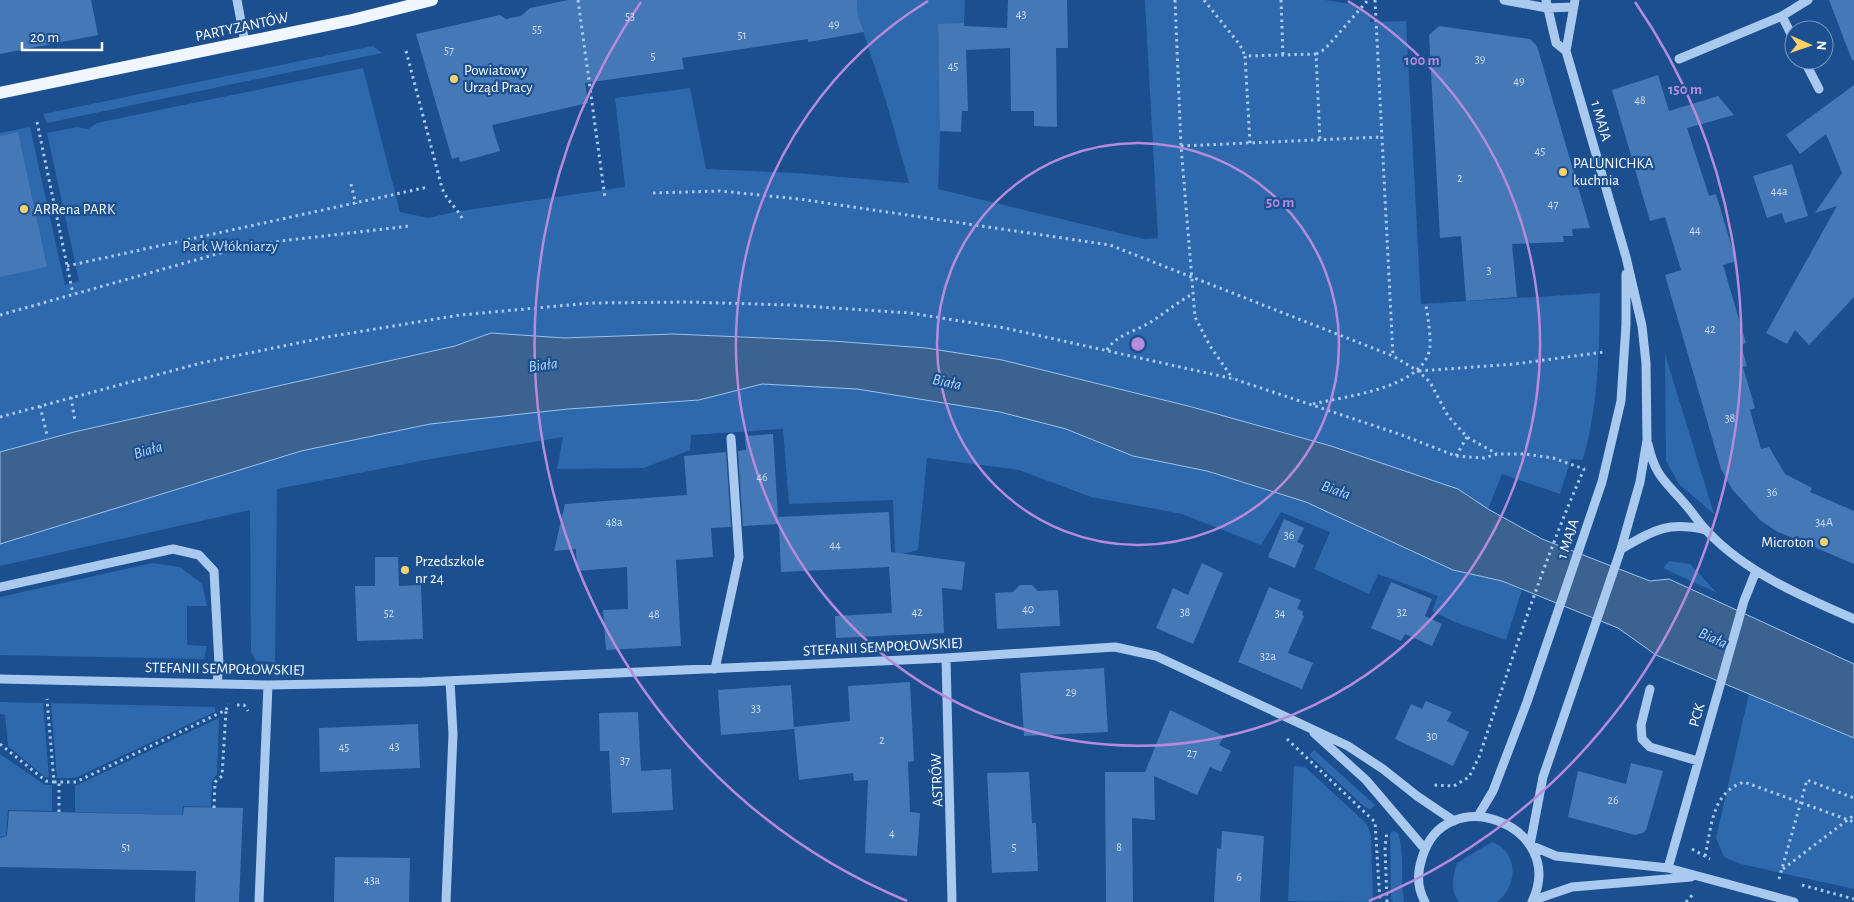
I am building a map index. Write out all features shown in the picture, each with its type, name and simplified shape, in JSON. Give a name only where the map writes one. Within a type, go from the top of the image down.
[{"type":"main road","name":"PARTYZANTÓW","points":[[0,93],[245,43],[432,0]]},
{"type":"street","points":[[237,0],[245,43]]},
{"type":"street","points":[[1504,0],[1547,4],[1575,2]]},
{"type":"street","points":[[1679,59],[1782,16],[1808,0]]},
{"type":"street","name":"1 MAJA","points":[[1566,51],[1570,40],[1575,2]]},
{"type":"street","name":"1 MAJA","points":[[1530,845],[1543,777],[1621,549],[1640,482],[1647,440],[1646,363],[1642,326],[1626,257],[1566,51],[1556,43],[1547,4]]},
{"type":"street","points":[[1782,16],[1784,20]]},
{"type":"street","points":[[1809,70],[1819,90]]},
{"type":"street","name":"1 MAJA","points":[[1478,816],[1493,791],[1550,639],[1602,482],[1621,401],[1626,325],[1626,257]]},
{"type":"street","points":[[715,669],[738,556],[731,438]]},
{"type":"street","name":"1 MAJA","points":[[1647,440],[1652,462],[1662,481],[1681,499],[1706,530],[1756,571],[1797,593],[1854,618]]},
{"type":"street","name":"1 MAJA","points":[[1621,549],[1644,536],[1672,525],[1684,525],[1706,530]]},
{"type":"street","points":[[0,587],[173,549],[200,555],[214,571],[219,664],[217,684]]},
{"type":"street","name":"PCK","points":[[1668,868],[1744,601],[1756,571]]},
{"type":"street","name":"STEFANII SEMPOŁOWSKIEJ","points":[[0,679],[268,685],[450,681],[946,658],[1115,647],[1156,656],[1348,746],[1454,821]]},
{"type":"street","name":"ASTRÓW","points":[[946,658],[952,902]]},
{"type":"street","points":[[446,902],[452,734],[450,681]]},
{"type":"street","points":[[259,902],[265,717],[268,685]]},
{"type":"street","points":[[1650,689],[1641,725],[1642,739],[1650,748],[1698,761]]},
{"type":"street","name":"STEFANII SEMPOŁOWSKIEJ","points":[[1302,723],[1366,780],[1424,848]]},
{"type":"street","points":[[1425,902],[1420,894],[1418,871],[1424,848],[1437,832],[1454,821],[1478,816],[1501,820],[1521,834],[1530,845],[1535,858],[1538,879],[1533,901]]},
{"type":"street","points":[[1530,845],[1556,856],[1668,868],[1794,902]]},
{"type":"street","points":[[1533,901],[1572,887],[1599,883],[1699,877]]},
{"type":"path","points":[[578,0],[605,198]]},
{"type":"path","points":[[1175,0],[1181,146],[1190,276],[1195,317],[1210,346],[1234,380]]},
{"type":"path","points":[[1204,0],[1240,45],[1245,56],[1250,143]]},
{"type":"path","points":[[1281,0],[1283,55]]},
{"type":"path","points":[[1245,56],[1316,54],[1325,48],[1368,0]]},
{"type":"path","points":[[1375,0],[1393,356]]},
{"type":"path","points":[[406,51],[446,200],[456,206],[462,218]]},
{"type":"path","points":[[1316,54],[1320,141]]},
{"type":"path","points":[[37,122],[73,294]]},
{"type":"path","points":[[1181,146],[1382,137]]},
{"type":"path","points":[[351,184],[356,204]]},
{"type":"path","points":[[67,266],[428,187]]},
{"type":"path","points":[[653,192],[720,191],[789,198],[1110,245],[1393,356],[1418,371],[1430,382],[1448,416],[1467,437],[1497,454]]},
{"type":"path","points":[[0,315],[224,252],[282,241],[410,226]]},
{"type":"path","points":[[1106,350],[1111,343],[1150,322],[1173,304],[1193,294]]},
{"type":"path","points":[[0,417],[201,363],[327,337],[460,315],[590,303],[789,305],[910,313],[1005,328],[1234,380],[1399,434],[1456,456],[1484,458],[1497,454],[1524,454],[1552,458],[1584,469],[1564,514],[1479,756],[1469,777],[1454,786],[1427,786]]},
{"type":"path","points":[[1311,405],[1399,383],[1418,371],[1429,352],[1426,306]]},
{"type":"path","points":[[1418,371],[1515,364],[1604,352]]},
{"type":"path","points":[[71,397],[75,421]]},
{"type":"path","points":[[40,406],[47,435]]},
{"type":"path","points":[[1456,456],[1467,437]]},
{"type":"path","points":[[38,698],[56,699]]},
{"type":"path","points":[[47,699],[54,782]]},
{"type":"path","points":[[219,704],[244,705],[250,717],[265,717]]},
{"type":"path","points":[[214,808],[215,782],[222,776],[226,710],[229,704]]},
{"type":"path","points":[[0,744],[46,781],[76,782],[226,710]]},
{"type":"path","points":[[1281,734],[1375,822],[1380,902]]},
{"type":"path","points":[[1779,879],[1807,780],[1854,798]]},
{"type":"path","points":[[59,782],[59,812]]},
{"type":"path","points":[[1686,902],[1692,897],[1699,877],[1718,800],[1731,787],[1744,782],[1854,822]]},
{"type":"path","points":[[1782,870],[1854,815]]},
{"type":"green space","name":"Park Włókniarzy","points":[[857,0],[965,0],[964,23],[938,25],[941,111],[938,189],[1144,239],[1158,238],[1145,0],[1325,0],[1353,4],[1370,15],[1370,22],[1406,21],[1421,304],[1600,293],[1595,397],[1583,460],[1571,459],[1560,494],[1502,474],[1488,509],[1458,489],[1331,446],[1192,407],[1002,360],[926,348],[777,338],[674,334],[564,338],[491,333],[455,346],[74,432],[0,452],[0,133],[30,127],[65,285],[79,281],[47,133],[77,127],[88,129],[97,123],[363,68],[400,212],[428,218],[454,212],[625,187],[615,98],[690,88],[706,169],[796,173],[909,183],[886,101],[858,16]]},
{"type":"green space","points":[[373,46],[382,53],[47,123],[43,114]]},
{"type":"green space","points":[[1665,354],[1714,514],[1679,484],[1666,461]]},
{"type":"green space","points":[[762,384],[857,389],[1000,412],[1066,429],[1133,456],[1207,471],[1306,502],[1453,570],[1502,581],[1522,590],[1506,640],[1455,622],[1432,611],[1438,596],[1378,574],[1369,594],[1314,569],[1330,532],[1281,512],[1261,545],[1182,514],[1091,497],[1019,470],[927,458],[918,550],[895,556],[893,500],[789,504],[783,429],[691,435],[690,450],[644,468],[557,469],[563,437],[431,459],[277,489],[275,662],[256,661],[251,651],[250,510],[0,566],[0,544],[301,451],[430,424],[568,409],[699,400]]},
{"type":"green space","points":[[1669,561],[1690,564],[1717,593],[1663,568]]},
{"type":"green space","points":[[152,563],[180,567],[202,584],[207,606],[187,606],[187,645],[207,646],[204,659],[0,655],[0,597]]},
{"type":"green space","points":[[1749,694],[1854,738],[1854,889],[1741,864],[1724,857],[1716,838]]},
{"type":"green space","points":[[0,702],[43,703],[49,777],[45,777],[8,746],[5,715],[0,714]]},
{"type":"green space","points":[[51,703],[215,707],[215,712],[75,778],[57,778]]},
{"type":"green space","points":[[219,718],[217,774],[212,781],[211,807],[183,806],[182,815],[75,812],[75,786]]},
{"type":"green space","points":[[1314,750],[1375,805],[1371,809],[1366,808],[1309,755]]},
{"type":"green space","points":[[0,754],[45,785],[52,785],[52,811],[8,810],[6,836],[0,837]]},
{"type":"green space","points":[[1294,766],[1305,767],[1367,824],[1371,836],[1373,902],[1288,901]]},
{"type":"green space","points":[[1393,831],[1398,833],[1400,841],[1404,902],[1393,902],[1391,899],[1390,834]]},
{"type":"green space","points":[[1492,842],[1507,853],[1511,861],[1513,870],[1509,887],[1497,902],[1459,902],[1453,888],[1457,863]]},
{"type":"water","name":"Biała","points":[[491,333],[564,338],[674,334],[832,341],[926,348],[1002,360],[1192,407],[1331,446],[1458,489],[1488,509],[1542,539],[1650,581],[1669,579],[1854,664],[1854,738],[1656,655],[1618,628],[1502,581],[1453,570],[1306,502],[1207,471],[1133,456],[1066,429],[1000,412],[857,389],[762,384],[699,400],[568,409],[430,424],[301,451],[0,544],[0,452],[74,432],[455,346]]},
{"type":"building","points":[[0,0],[91,0],[98,35],[0,54]]},
{"type":"building","points":[[568,0],[857,0],[858,16],[864,32],[808,42],[808,39],[682,58],[684,69],[585,83],[588,103],[492,125],[500,151],[460,162],[459,157],[452,159],[416,34],[500,15],[506,19],[521,16],[530,8]]},
{"type":"building","points":[[1008,0],[1067,0],[1068,48],[1056,48],[1057,127],[1034,126],[1034,111],[1011,111],[1010,48],[966,50],[968,111],[962,111],[961,132],[940,131],[938,24],[964,23],[964,26],[1007,28]]},
{"type":"building","points":[[1829,0],[1854,0],[1854,60],[1852,60]]},
{"type":"building","points":[[1439,26],[1530,39],[1537,46],[1590,228],[1572,229],[1573,236],[1563,236],[1564,242],[1512,244],[1517,297],[1466,301],[1461,236],[1440,238],[1429,35]]},
{"type":"building","points":[[1658,75],[1669,111],[1718,96],[1734,115],[1687,128],[1709,196],[1716,194],[1736,261],[1723,265],[1746,343],[1741,345],[1747,366],[1743,367],[1755,408],[1750,410],[1761,449],[1769,447],[1785,474],[1812,488],[1810,492],[1854,511],[1854,564],[1776,531],[1760,520],[1732,489],[1721,469],[1665,275],[1681,270],[1665,217],[1650,221],[1612,90]]},
{"type":"building","points":[[1854,85],[1854,297],[1809,345],[1795,330],[1787,344],[1766,333],[1837,206],[1815,213],[1842,173],[1826,134],[1800,154],[1786,135]]},
{"type":"building","points":[[18,132],[47,267],[0,277],[0,136]]},
{"type":"building","points":[[1792,164],[1808,216],[1785,223],[1782,213],[1767,218],[1753,176]]},
{"type":"building","points":[[773,434],[778,517],[889,512],[891,552],[965,562],[962,590],[942,588],[944,633],[836,638],[835,616],[892,613],[889,567],[781,572],[779,524],[743,526],[738,451],[746,450],[745,436]]},
{"type":"building","points":[[726,452],[731,527],[711,528],[713,557],[676,560],[681,646],[606,650],[603,610],[628,609],[627,567],[577,571],[576,549],[554,551],[565,504],[687,495],[684,456]]},
{"type":"building","points":[[1284,519],[1304,528],[1297,542],[1304,545],[1295,568],[1268,557]]},
{"type":"building","points":[[375,557],[398,557],[399,586],[421,585],[423,639],[357,641],[355,586],[375,586]]},
{"type":"building","points":[[1202,563],[1223,573],[1193,644],[1156,628],[1173,588],[1188,595]]},
{"type":"building","points":[[1391,582],[1432,599],[1425,616],[1442,624],[1432,646],[1405,634],[1401,641],[1371,628]]},
{"type":"building","points":[[1020,585],[1032,585],[1038,591],[1058,590],[1060,626],[997,629],[995,593],[1013,592]]},
{"type":"building","points":[[1269,587],[1301,600],[1297,609],[1303,611],[1302,615],[1304,616],[1288,653],[1313,663],[1302,689],[1238,662]]},
{"type":"building","points":[[1104,668],[1108,732],[1024,736],[1020,673]]},
{"type":"building","points":[[910,682],[914,761],[908,762],[910,812],[920,813],[917,856],[865,853],[868,780],[854,781],[853,773],[799,780],[794,727],[850,721],[848,686]]},
{"type":"building","points":[[791,685],[794,729],[721,735],[718,690]]},
{"type":"building","points":[[1426,701],[1452,712],[1447,721],[1469,732],[1453,766],[1395,739],[1411,704],[1422,709]]},
{"type":"building","points":[[1170,710],[1224,736],[1219,745],[1231,751],[1221,772],[1210,767],[1197,795],[1154,776],[1155,820],[1132,818],[1133,902],[1106,902],[1105,772],[1145,772]]},
{"type":"building","points":[[638,712],[641,771],[671,769],[673,810],[612,813],[609,751],[600,751],[599,713]]},
{"type":"building","points":[[418,724],[420,768],[320,772],[319,728]]},
{"type":"building","points":[[1631,763],[1663,771],[1646,830],[1643,833],[1635,835],[1568,817],[1578,771],[1626,784]]},
{"type":"building","points":[[1029,772],[1032,823],[1036,823],[1038,871],[992,873],[987,773]]},
{"type":"building","points":[[184,807],[243,808],[239,902],[195,902],[196,871],[0,867],[0,838],[7,836],[9,811],[183,815]]},
{"type":"building","points":[[1222,831],[1264,836],[1260,902],[1214,902],[1217,848],[1221,849]]},
{"type":"building","points":[[335,857],[410,858],[409,902],[334,902]]},
{"type":"place","name":"Powiatowy Urząd Pracy","points":[[454,79]]},
{"type":"place","name":"PALUNICHKA kuchnia","points":[[1563,172]]},
{"type":"place","name":"ARRena PARK","points":[[24,209]]},
{"type":"place","name":"Microton","points":[[1824,542]]},
{"type":"place","name":"Przedszkole nr 24","points":[[405,570]]}]
